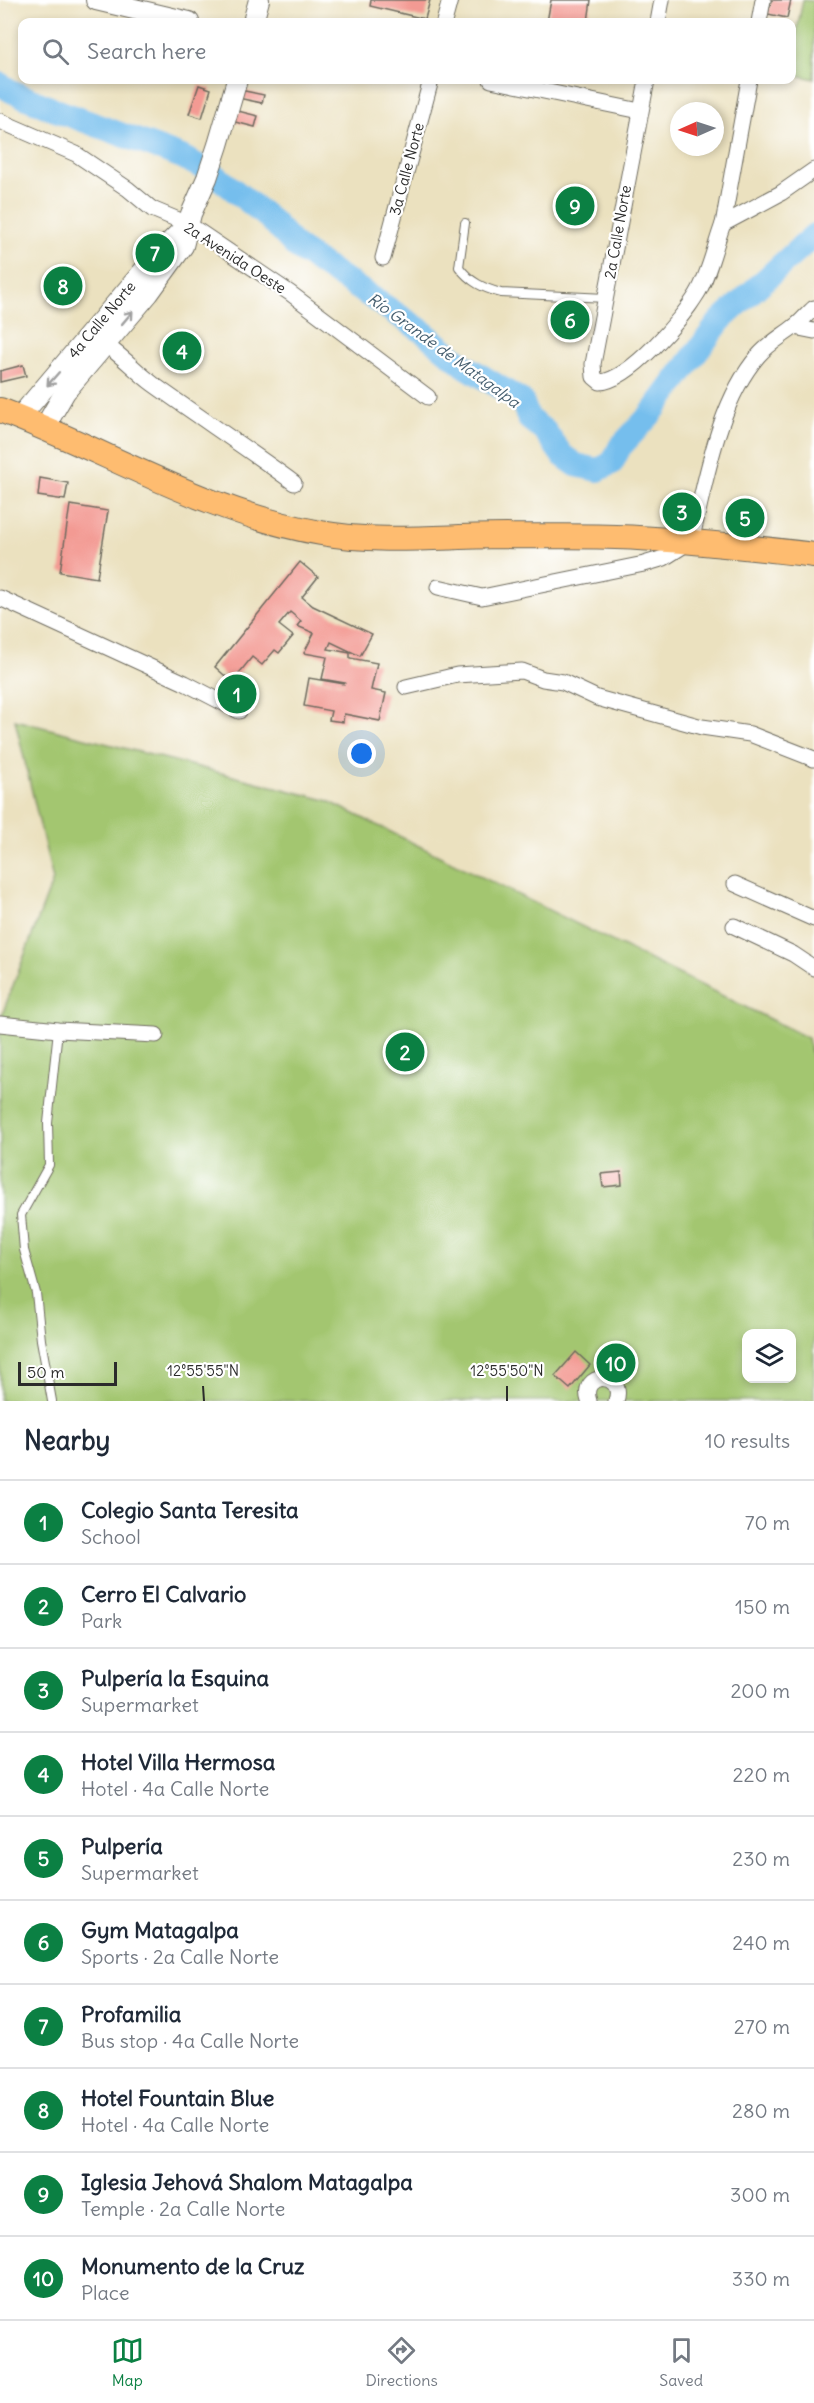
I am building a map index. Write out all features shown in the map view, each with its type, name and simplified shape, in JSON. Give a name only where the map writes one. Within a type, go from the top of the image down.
[{"type":"main road","points":[[9,414],[199,498],[278,524],[322,533],[391,540],[511,536],[619,537],[691,541],[814,555]]},
{"type":"street","points":[[96,0],[172,18]]},
{"type":"street","points":[[254,18],[259,0]]},
{"type":"street","points":[[445,18],[450,0]]},
{"type":"street","points":[[659,18],[662,0]]},
{"type":"street","points":[[760,18],[763,0]]},
{"type":"street","name":"4a Calle Norte","points":[[9,414],[98,340],[172,264],[183,246],[190,219],[218,145],[236,84]]},
{"type":"street","name":"3a Calle Norte","points":[[382,258],[429,84]]},
{"type":"street","points":[[510,84],[640,111]]},
{"type":"street","name":"2a Calle Norte","points":[[645,84],[593,364],[594,377],[600,382],[625,374],[674,324],[698,293],[723,224]]},
{"type":"street","points":[[723,224],[748,84]]},
{"type":"street","name":"2a Avenida Oeste","points":[[0,122],[76,154],[128,189],[152,209],[190,219],[428,397]]},
{"type":"street","points":[[723,224],[781,193],[814,170]]},
{"type":"street","points":[[438,587],[482,597],[507,594],[644,564],[664,558],[691,541],[717,440],[736,387],[758,356],[814,308]]},
{"type":"street","points":[[794,327],[814,331]]},
{"type":"street","points":[[98,340],[136,371],[228,434],[294,483]]},
{"type":"street","name":"4a Calle Norte","points":[[55,433],[50,425],[53,410],[98,340]]},
{"type":"street","points":[[0,598],[185,683],[239,711]]},
{"type":"street","points":[[406,687],[457,675],[522,672],[543,679],[563,682],[597,698],[702,727],[750,734],[814,759]]},
{"type":"street","points":[[735,884],[814,919]]},
{"type":"street","points":[[734,926],[793,954],[814,968]]},
{"type":"street","points":[[0,1024],[58,1030],[156,1035]]},
{"type":"street","points":[[589,1401],[587,1394],[590,1384],[603,1378],[616,1386],[616,1401]]},
{"type":"lane","points":[[465,223],[459,267],[466,277],[484,288],[501,293],[606,298]]},
{"type":"lane","points":[[52,1401],[41,1340],[36,1293],[24,1250],[21,1215],[49,1165],[48,1123],[58,1030]]},
{"type":"green space","points":[[803,0],[814,1],[814,79],[796,75],[796,34]]},
{"type":"green space","points":[[15,720],[326,800],[808,1038],[814,1066],[814,1401],[0,1401],[0,1020],[53,880]]},
{"type":"building","points":[[371,0],[430,0],[425,18],[370,6]]},
{"type":"building","points":[[551,0],[591,0],[589,18],[548,18]]},
{"type":"building","points":[[771,0],[791,0],[787,18],[768,14]]},
{"type":"building","points":[[199,85],[211,89],[202,118],[189,114]]},
{"type":"building","points":[[240,90],[264,95],[262,103],[238,98]]},
{"type":"building","points":[[234,110],[258,116],[255,127],[231,121]]},
{"type":"building","points":[[23,365],[26,376],[0,382],[0,371]]},
{"type":"building","points":[[40,478],[68,483],[65,500],[38,496]]},
{"type":"building","points":[[677,503],[690,506],[687,520],[674,517]]},
{"type":"building","points":[[70,505],[108,511],[97,578],[60,572]]},
{"type":"building","points":[[733,507],[760,510],[758,529],[731,526]]},
{"type":"building","points":[[300,562],[318,577],[302,597],[313,606],[372,634],[360,656],[331,642],[328,649],[350,653],[350,658],[377,663],[371,690],[386,693],[380,721],[344,714],[343,722],[329,720],[331,711],[304,706],[309,678],[345,683],[322,679],[327,657],[304,653],[314,633],[297,626],[301,621],[290,612],[279,625],[293,636],[279,653],[275,650],[262,665],[252,657],[232,682],[215,667]]},
{"type":"building","points":[[621,1172],[622,1185],[603,1187],[601,1174]]},
{"type":"building","points":[[576,1352],[590,1365],[570,1389],[555,1376]]},
{"type":"waterway","name":"Río Grande de Matagalpa","points":[[0,84],[50,108],[182,157],[214,174],[271,220],[296,247],[422,331],[465,366],[522,401],[529,419],[545,431],[562,455],[576,465],[598,470],[612,463],[620,447],[650,415],[720,321],[814,235]]},
{"type":"place","name":"Iglesia Jehová Shalom Matagalpa","points":[[575,206]]},
{"type":"place","name":"Profamilia","points":[[155,253]]},
{"type":"place","name":"Hotel Fountain Blue","points":[[63,286]]},
{"type":"place","name":"Gym Matagalpa","points":[[570,320]]},
{"type":"place","name":"Hotel Villa Hermosa","points":[[182,351]]},
{"type":"place","name":"Pulpería la Esquina","points":[[682,512]]},
{"type":"place","name":"Pulpería","points":[[745,518]]},
{"type":"place","name":"Colegio Santa Teresita","points":[[237,694]]},
{"type":"place","name":"Cerro El Calvario","points":[[405,1052]]},
{"type":"place","name":"Monumento de la Cruz","points":[[616,1363]]}]
